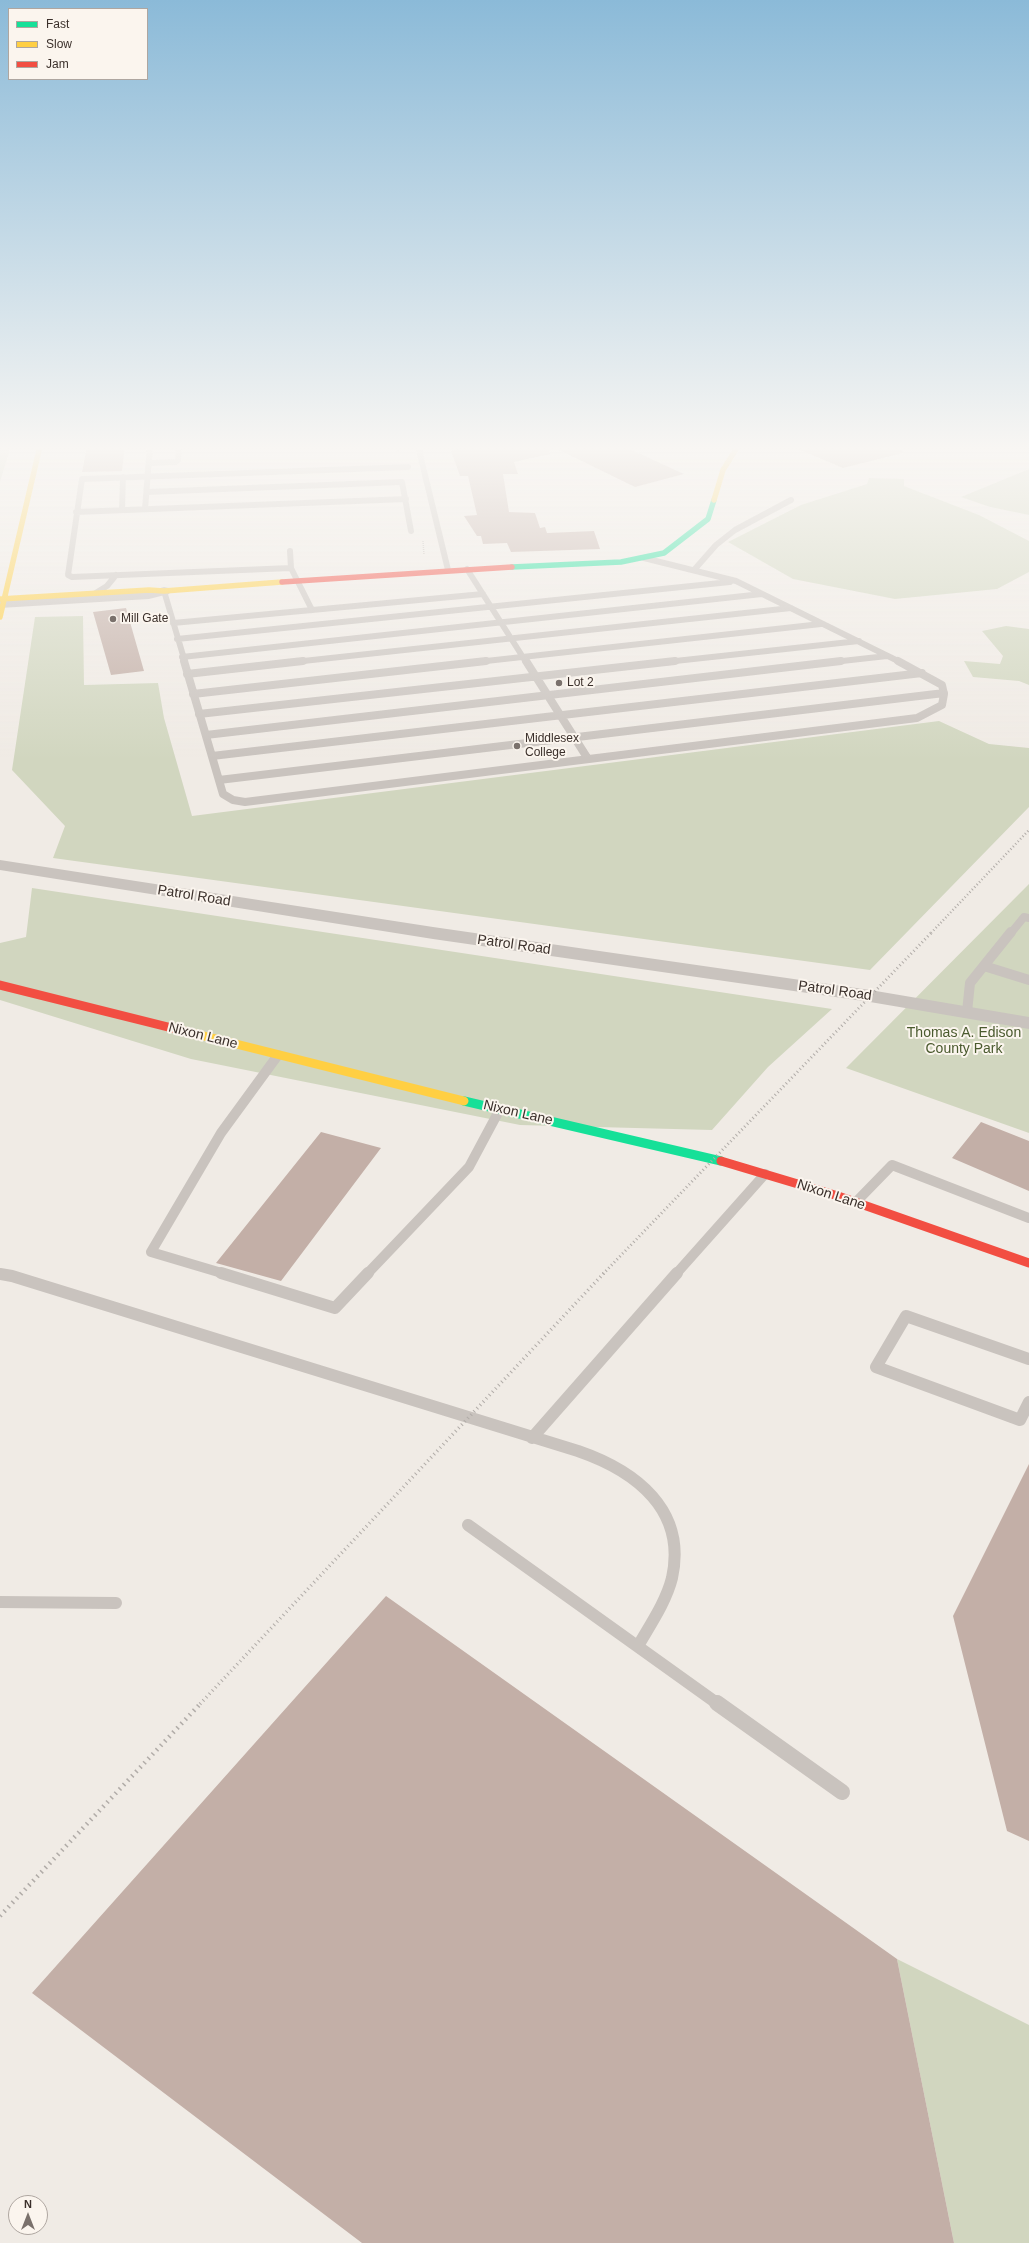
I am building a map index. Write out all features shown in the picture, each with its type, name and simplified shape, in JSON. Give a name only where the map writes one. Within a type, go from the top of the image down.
[{"type":"street","points":[[2,605],[15,551]]},
{"type":"street","points":[[2,605],[94,594],[149,595],[164,592],[448,570],[621,562],[644,558],[664,553],[667,551]]},
{"type":"street","points":[[2,605],[126,594]]},
{"type":"street","name":"Patrol Road","points":[[0,865],[425,932],[870,996],[1029,1023]]},
{"type":"street","name":"Nixon Lane","points":[[0,986],[500,1109],[716,1159],[856,1202],[1029,1263]]},
{"type":"lane","points":[[71,551],[68,575],[72,577],[291,568]]},
{"type":"lane","points":[[290,551],[291,568],[312,610]]},
{"type":"lane","points":[[443,551],[448,570]]},
{"type":"lane","points":[[694,570],[711,551]]},
{"type":"lane","points":[[164,592],[223,794],[233,800],[245,802],[917,718],[942,705],[944,693],[942,685],[922,673],[822,623],[736,581],[644,558]]},
{"type":"lane","points":[[467,569],[546,696],[588,759]]},
{"type":"lane","points":[[94,594],[106,588],[113,582],[116,575]]},
{"type":"lane","points":[[177,639],[736,581]]},
{"type":"lane","points":[[173,623],[483,594]]},
{"type":"lane","points":[[182,657],[763,594]]},
{"type":"lane","points":[[187,674],[791,608]]},
{"type":"lane","points":[[193,694],[822,623]]},
{"type":"lane","points":[[199,714],[859,642]]},
{"type":"lane","points":[[206,735],[888,656]]},
{"type":"lane","points":[[212,756],[922,673]]},
{"type":"lane","points":[[219,780],[573,736],[944,693]]},
{"type":"lane","points":[[968,1012],[970,984],[1027,916]]},
{"type":"lane","points":[[984,966],[1028,978]]},
{"type":"lane","points":[[278,1055],[221,1133],[151,1252],[335,1308],[448,1192],[468,1167],[500,1109]]},
{"type":"lane","points":[[856,1202],[892,1165],[1029,1218]]},
{"type":"lane","points":[[532,1438],[765,1174]]},
{"type":"lane","points":[[0,1274],[12,1276],[532,1438],[603,1461],[632,1476],[657,1499],[671,1522],[676,1554],[672,1580],[638,1646]]},
{"type":"lane","points":[[1029,1359],[906,1316],[876,1367],[1020,1420],[1029,1402]]},
{"type":"lane","points":[[468,1525],[842,1792]]},
{"type":"lane","points":[[0,1602],[116,1603]]},
{"type":"green space","points":[[743,551],[1029,551],[1029,572],[997,589],[895,599],[793,579]]},
{"type":"green space","points":[[83,616],[84,685],[158,683],[164,718],[192,816],[939,721],[989,744],[1029,748],[1029,807],[870,970],[53,858],[65,826],[12,770],[35,617]]},
{"type":"green space","points":[[1006,626],[1029,629],[1029,685],[1019,681],[973,677],[964,661],[1000,664],[1003,656],[982,631]]},
{"type":"green space","name":"Thomas A. Edison County Park","points":[[1029,884],[1029,1133],[846,1068]]},
{"type":"green space","points":[[32,888],[832,1009],[768,1067],[712,1130],[520,1125],[191,1059],[0,1000],[0,943],[26,937]]},
{"type":"green space","points":[[897,1959],[1029,2025],[1029,2243],[954,2243]]},
{"type":"building","points":[[510,551],[550,551],[511,552]]},
{"type":"building","points":[[126,608],[144,671],[111,675],[93,612]]},
{"type":"building","points":[[981,1122],[1029,1141],[1029,1191],[952,1158]]},
{"type":"building","points":[[321,1132],[381,1148],[281,1281],[216,1263]]},
{"type":"building","points":[[1029,1464],[1029,1841],[1007,1831],[953,1616]]},
{"type":"building","points":[[386,1596],[897,1959],[954,2243],[362,2243],[32,1993]]},
{"type":"railway","points":[[931,933],[1029,830]]},
{"type":"railway","points":[[603,1274],[932,932]]},
{"type":"railway","points":[[200,1704],[604,1273]]},
{"type":"railway","points":[[0,1916],[201,1703]]},
{"type":"traffic: fast","points":[[512,567],[621,562],[664,553],[667,551]]},
{"type":"traffic: fast","points":[[464,1101],[721,1161]]},
{"type":"traffic: slow","points":[[0,617],[16,551]]},
{"type":"traffic: slow","points":[[0,599],[149,590],[164,591],[282,582]]},
{"type":"traffic: slow","points":[[192,1033],[464,1101]]},
{"type":"traffic: jam","points":[[282,582],[512,567]]},
{"type":"traffic: jam","points":[[0,985],[192,1033]]},
{"type":"traffic: jam","points":[[721,1161],[838,1196],[1029,1263]]},
{"type":"place","name":"Mill Gate","points":[[113,619]]},
{"type":"place","name":"Lot 2","points":[[559,683]]},
{"type":"place","name":"Middlesex College","points":[[517,746]]}]
